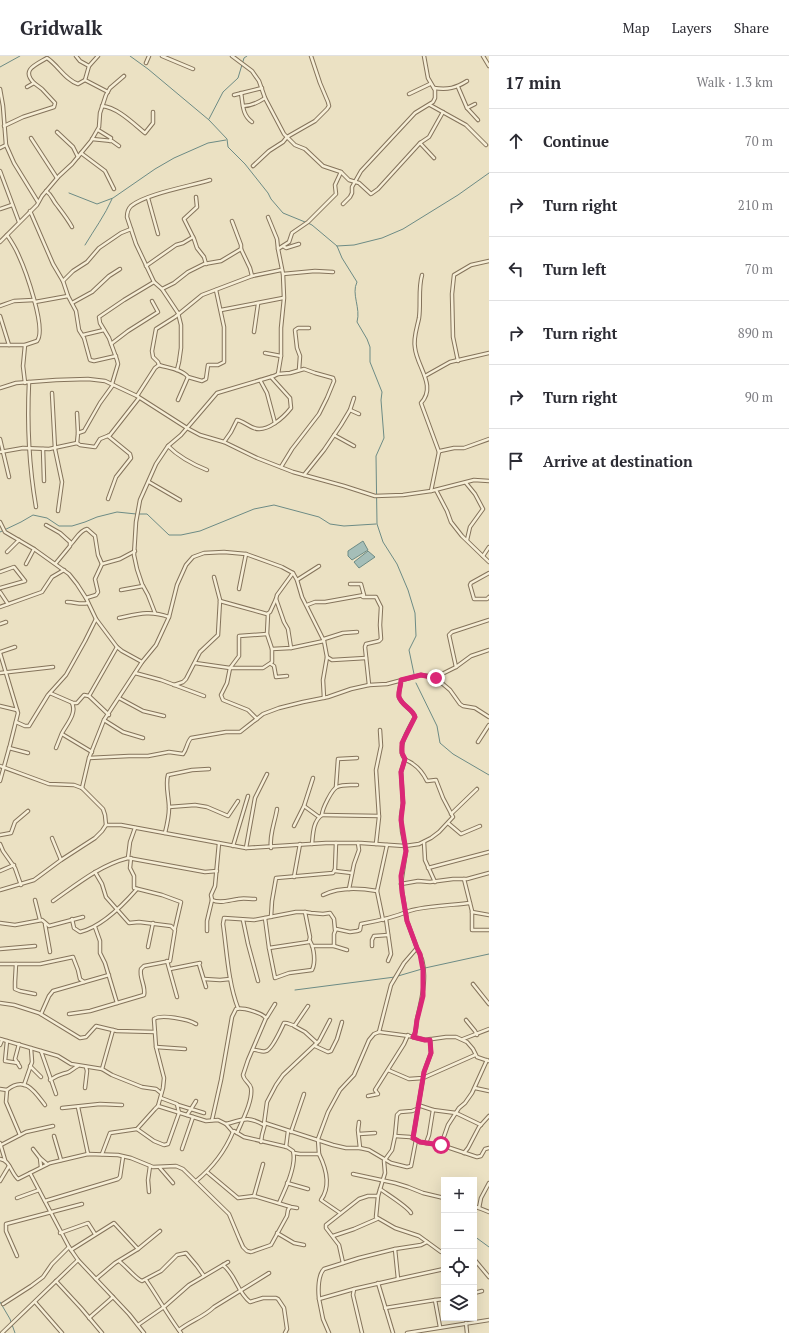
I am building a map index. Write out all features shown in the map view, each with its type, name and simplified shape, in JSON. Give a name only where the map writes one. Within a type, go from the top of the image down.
[{"type":"street","points":[[76,56],[80,61],[89,66]]},
{"type":"street","points":[[4,126],[23,117],[54,107],[55,103],[42,89],[28,78],[30,69],[47,58],[52,61],[72,83],[78,84],[85,80],[89,66],[98,56]]},
{"type":"street","points":[[146,63],[149,56]]},
{"type":"street","points":[[162,56],[193,69]]},
{"type":"street","points":[[232,56],[252,71],[259,80],[265,98],[280,129],[295,145],[306,149],[323,166],[341,172],[349,180],[356,181],[371,194],[420,143],[429,136],[443,112]]},
{"type":"street","points":[[253,166],[269,151],[283,142],[287,137],[315,121],[329,106],[311,56]]},
{"type":"street","points":[[343,204],[350,197],[352,187],[361,171],[415,113],[430,105],[435,98],[434,88],[430,84],[425,67],[424,56]]},
{"type":"street","points":[[483,56],[489,66]]},
{"type":"street","points":[[0,242],[39,202],[40,198],[57,178],[72,164],[92,140],[98,130],[102,106],[110,88],[124,76]]},
{"type":"street","points":[[85,80],[108,92]]},
{"type":"street","points":[[434,88],[446,90],[458,87],[467,81]]},
{"type":"street","points":[[27,86],[34,83]]},
{"type":"street","points":[[409,94],[430,84]]},
{"type":"street","points":[[458,87],[467,108],[478,120]]},
{"type":"street","points":[[234,95],[262,88]]},
{"type":"street","points":[[0,89],[2,121],[6,145],[14,163],[39,202]]},
{"type":"street","points":[[241,93],[243,110],[252,122]]},
{"type":"street","points":[[243,106],[265,98]]},
{"type":"street","points":[[467,108],[476,104]]},
{"type":"street","points":[[430,105],[466,125],[486,145]]},
{"type":"street","points":[[102,106],[109,107],[129,119],[145,134],[153,123],[153,112]]},
{"type":"street","points":[[98,130],[111,138],[110,141]]},
{"type":"street","points":[[57,132],[73,147],[78,157]]},
{"type":"street","points":[[31,138],[57,178]]},
{"type":"street","points":[[92,140],[110,141],[119,146]]},
{"type":"street","points":[[420,143],[434,158]]},
{"type":"street","points":[[0,148],[6,145]]},
{"type":"street","points":[[81,153],[105,170],[114,189]]},
{"type":"street","points":[[0,171],[19,222]]},
{"type":"street","points":[[278,249],[289,242],[292,233],[307,223],[336,194],[335,185],[341,172]]},
{"type":"street","points":[[177,370],[181,348],[181,325],[178,313],[162,289],[154,282],[146,266],[131,230],[127,217],[128,210],[137,202],[210,180]]},
{"type":"street","points":[[46,191],[50,194],[72,227]]},
{"type":"street","points":[[196,197],[197,208],[184,219],[197,248],[204,257],[206,264]]},
{"type":"street","points":[[148,198],[158,234]]},
{"type":"street","points":[[0,209],[12,205]]},
{"type":"street","points":[[30,211],[53,264],[63,281],[68,296],[76,311],[80,330],[83,335],[90,360],[94,361],[116,356]]},
{"type":"street","points":[[268,217],[277,240],[281,270],[283,274],[284,298],[281,328],[281,356],[278,374]]},
{"type":"street","points":[[232,221],[252,276]]},
{"type":"street","points":[[63,281],[74,271],[88,262],[99,248],[121,233],[131,230]]},
{"type":"street","points":[[0,345],[25,345],[37,341],[40,337],[39,323],[34,301],[18,255],[7,235]]},
{"type":"street","points":[[146,266],[176,245],[193,237]]},
{"type":"street","points":[[283,246],[286,248],[299,244]]},
{"type":"street","points":[[162,289],[174,283],[188,272],[206,264],[221,260],[241,249]]},
{"type":"street","points":[[458,361],[453,337],[452,294],[454,275],[472,265],[489,261]]},
{"type":"street","points":[[72,303],[92,292],[109,276],[120,269]]},
{"type":"street","points":[[216,290],[224,327],[224,362],[218,365],[208,365],[206,379],[202,381],[188,377],[186,374],[177,370],[159,365],[158,362],[152,357],[155,330],[202,295],[252,276],[281,270]]},
{"type":"street","points":[[283,274],[315,271],[333,272]]},
{"type":"street","points":[[422,275],[419,317],[414,348],[425,376],[428,392],[426,398],[421,403],[421,406],[427,417],[439,452],[431,490]]},
{"type":"street","points":[[78,433],[84,431],[112,385],[118,364],[111,344],[100,323],[99,317],[139,290],[154,282]]},
{"type":"street","points":[[0,306],[14,301],[34,301],[68,296]]},
{"type":"street","points":[[221,310],[284,298]]},
{"type":"street","points":[[111,344],[128,330],[158,312],[152,301]]},
{"type":"street","points":[[254,332],[258,304]]},
{"type":"street","points":[[0,316],[9,345]]},
{"type":"street","points":[[299,370],[300,356],[297,348],[295,330],[298,328],[309,328]]},
{"type":"street","points":[[83,335],[104,330]]},
{"type":"street","points":[[25,345],[25,358],[23,363],[25,383]]},
{"type":"street","points":[[265,352],[281,356]]},
{"type":"street","points":[[425,376],[450,362],[489,353]]},
{"type":"street","points":[[1,452],[29,448],[55,449],[77,443],[80,445],[95,447],[100,439],[108,436],[130,411],[155,368],[159,365]]},
{"type":"street","points":[[155,613],[143,586],[135,560],[137,514],[142,494],[160,457],[168,446],[201,413],[212,397],[217,393],[278,374],[299,370],[307,369],[333,378],[334,381],[327,398],[318,414],[298,440],[281,467]]},
{"type":"street","points":[[178,400],[188,377]]},
{"type":"street","points":[[224,442],[237,420],[260,430],[275,423],[286,415],[292,408],[290,398],[286,392],[271,377]]},
{"type":"street","points":[[0,388],[8,385],[29,382],[88,379],[105,381],[138,397],[200,435],[224,442],[257,458],[304,475],[377,496],[403,495],[435,490],[474,480],[489,481]]},
{"type":"street","points":[[260,380],[270,402],[275,423]]},
{"type":"street","points":[[29,382],[27,411],[29,448],[36,508]]},
{"type":"street","points":[[52,393],[55,449],[62,482],[58,510]]},
{"type":"street","points":[[304,475],[334,435],[350,410],[354,398]]},
{"type":"street","points":[[350,410],[359,414]]},
{"type":"street","points":[[77,413],[77,443]]},
{"type":"street","points":[[334,435],[354,446]]},
{"type":"street","points":[[108,436],[130,454],[131,458],[116,477],[108,498]]},
{"type":"street","points":[[0,439],[1,452],[9,478]]},
{"type":"street","points":[[439,452],[454,448],[464,448],[489,439]]},
{"type":"street","points":[[168,446],[181,458],[207,470]]},
{"type":"street","points":[[42,449],[44,481]]},
{"type":"street","points":[[149,482],[180,500]]},
{"type":"street","points":[[466,483],[475,494],[483,509],[470,527],[467,540]]},
{"type":"street","points":[[435,490],[447,511],[451,522],[462,536],[489,562]]},
{"type":"street","points":[[0,522],[5,532],[34,549],[64,570],[77,584],[86,598],[96,619],[117,647],[142,662]]},
{"type":"street","points":[[46,525],[69,540],[71,544]]},
{"type":"street","points":[[56,564],[84,529],[87,529],[95,536],[98,555],[102,564],[95,579],[98,592],[96,595],[86,598]]},
{"type":"street","points":[[7,552],[19,540]]},
{"type":"street","points":[[483,556],[489,547]]},
{"type":"street","points":[[26,564],[34,549]]},
{"type":"street","points":[[102,564],[120,559],[135,551]]},
{"type":"street","points":[[82,788],[89,758],[104,720],[109,715],[142,662],[156,645],[168,617],[177,585],[186,565],[193,557],[204,553],[224,552],[246,554],[282,567],[293,573],[306,605],[324,640],[327,657],[323,680],[324,698]]},
{"type":"street","points":[[239,589],[246,554]]},
{"type":"street","points":[[297,580],[319,566]]},
{"type":"street","points":[[0,572],[14,567],[25,581],[0,588]]},
{"type":"street","points":[[0,607],[42,592],[52,577],[64,570]]},
{"type":"street","points":[[194,663],[231,668],[263,668],[270,664],[272,662],[272,649],[267,634],[268,614],[293,573]]},
{"type":"street","points":[[489,573],[470,585],[474,599],[489,598]]},
{"type":"street","points":[[174,685],[183,682],[186,679],[200,652],[218,635],[220,601],[214,577]]},
{"type":"street","points":[[350,584],[361,584],[364,593],[362,596]]},
{"type":"street","points":[[121,590],[143,586]]},
{"type":"street","points":[[0,592],[8,604]]},
{"type":"street","points":[[306,605],[344,597],[376,597],[381,607],[381,639],[365,645],[369,685]]},
{"type":"street","points":[[276,599],[288,629],[291,648]]},
{"type":"street","points":[[220,601],[268,614]]},
{"type":"street","points":[[68,602],[75,602],[79,604],[88,603]]},
{"type":"street","points":[[119,618],[136,614],[155,613],[168,617]]},
{"type":"street","points":[[16,722],[25,726],[30,726],[50,693],[66,676],[96,619]]},
{"type":"street","points":[[456,667],[449,634],[489,620]]},
{"type":"street","points":[[0,624],[6,622]]},
{"type":"street","points":[[272,649],[291,648],[324,640],[343,633],[357,632]]},
{"type":"street","points":[[257,718],[250,711],[223,700],[221,695],[231,668],[239,656],[240,636],[267,634]]},
{"type":"street","points":[[0,781],[16,722],[17,710],[0,652],[15,647]]},
{"type":"street","points":[[89,696],[117,647]]},
{"type":"street","points":[[436,678],[456,667],[471,656],[489,650]]},
{"type":"street","points":[[327,657],[332,660],[366,658]]},
{"type":"street","points":[[270,664],[274,666],[276,676],[287,676]]},
{"type":"street","points":[[0,673],[53,667]]},
{"type":"street","points":[[135,673],[204,696]]},
{"type":"street","points":[[89,758],[148,756],[169,752],[183,754],[191,738],[226,732],[240,732],[263,714],[279,708],[324,698],[345,690],[369,685],[387,684],[421,675],[436,678],[450,690],[460,704],[475,708],[489,716]]},
{"type":"street","points":[[106,825],[121,825],[246,848],[271,848],[300,844],[336,843],[405,846],[417,845],[424,842],[436,835],[453,817],[436,780],[427,781],[417,767],[405,759],[402,753],[402,743],[415,717],[400,698],[399,694],[401,689],[401,680]]},
{"type":"street","points":[[50,693],[72,703],[77,703]]},
{"type":"street","points":[[56,748],[73,714],[74,706],[84,695],[89,696],[109,715]]},
{"type":"street","points":[[119,698],[144,711],[164,716]]},
{"type":"street","points":[[0,706],[17,710]]},
{"type":"street","points":[[104,720],[123,732],[143,738]]},
{"type":"street","points":[[478,742],[489,725]]},
{"type":"street","points":[[376,844],[379,816],[376,769],[381,746],[380,730]]},
{"type":"street","points":[[62,734],[92,752]]},
{"type":"street","points":[[9,748],[28,753]]},
{"type":"street","points":[[322,815],[323,808],[336,787],[338,759],[357,758]]},
{"type":"street","points":[[405,759],[401,772],[403,803],[401,820],[406,856],[401,876],[401,884],[406,914],[420,954],[424,986],[415,1034],[413,1037]]},
{"type":"street","points":[[0,766],[50,784],[82,788],[103,809],[106,825],[95,838],[34,880],[0,890]]},
{"type":"street","points":[[165,833],[169,807],[167,781],[169,774],[209,769]]},
{"type":"street","points":[[246,848],[255,798],[267,774]]},
{"type":"street","points":[[294,826],[304,806],[312,778]]},
{"type":"street","points":[[336,787],[344,785],[357,785]]},
{"type":"street","points":[[451,814],[477,790]]},
{"type":"street","points":[[233,846],[248,796]]},
{"type":"street","points":[[169,807],[195,805],[207,807],[230,816],[238,801]]},
{"type":"street","points":[[304,806],[319,817]]},
{"type":"street","points":[[271,848],[270,839],[274,828],[277,809]]},
{"type":"street","points":[[0,835],[12,833],[15,822],[28,810]]},
{"type":"street","points":[[312,844],[314,828],[319,817],[322,815],[379,816]]},
{"type":"street","points":[[448,823],[461,834],[480,826]]},
{"type":"street","points":[[69,1014],[90,1011],[144,995],[145,988],[140,974],[142,968],[170,960],[181,902],[162,895],[137,889],[134,886],[134,878],[130,868],[130,842],[135,828]]},
{"type":"street","points":[[52,838],[61,860]]},
{"type":"street","points":[[424,842],[424,858],[435,882]]},
{"type":"street","points":[[207,931],[207,921],[212,900],[211,895],[215,886],[219,843]]},
{"type":"street","points":[[335,871],[336,843]]},
{"type":"street","points":[[349,889],[352,872],[359,850],[358,843]]},
{"type":"street","points":[[0,844],[2,852],[14,865],[21,885]]},
{"type":"street","points":[[294,877],[300,844]]},
{"type":"street","points":[[387,845],[378,891],[391,954],[388,961]]},
{"type":"street","points":[[428,868],[489,852]]},
{"type":"street","points":[[53,901],[95,872],[119,860],[130,858],[205,872],[217,871]]},
{"type":"street","points":[[0,871],[14,865]]},
{"type":"street","points":[[271,917],[276,878],[331,873],[335,871],[352,872]]},
{"type":"street","points":[[95,872],[102,884],[106,897],[129,923],[153,923],[171,926],[175,929]]},
{"type":"street","points":[[401,884],[418,881],[435,882],[450,879],[464,880],[489,873]]},
{"type":"street","points":[[464,880],[472,912],[472,930],[489,930]]},
{"type":"street","points":[[72,919],[74,928],[80,932],[95,927],[137,889]]},
{"type":"street","points":[[323,895],[328,892],[349,889],[378,891]]},
{"type":"street","points":[[212,900],[221,901],[254,899]]},
{"type":"street","points":[[35,900],[40,920],[49,926],[83,916]]},
{"type":"street","points":[[335,930],[357,931],[360,930],[361,924],[385,920],[406,914],[409,911],[470,903]]},
{"type":"street","points":[[265,918],[275,978],[289,973],[312,970],[314,965],[312,946],[305,912]]},
{"type":"street","points":[[472,912],[489,915]]},
{"type":"street","points":[[238,1008],[230,979],[224,937],[223,919],[226,917],[254,920],[288,913],[330,913],[334,919],[334,946]]},
{"type":"street","points":[[0,923],[15,925],[40,920]]},
{"type":"street","points":[[243,920],[258,980]]},
{"type":"street","points":[[148,948],[153,923]]},
{"type":"street","points":[[45,924],[50,952]]},
{"type":"street","points":[[95,927],[100,941],[100,953],[109,975],[117,1003]]},
{"type":"street","points":[[372,946],[374,936],[388,935]]},
{"type":"street","points":[[269,948],[310,941]]},
{"type":"street","points":[[0,949],[35,946]]},
{"type":"street","points":[[312,946],[334,946],[347,950]]},
{"type":"street","points":[[379,1032],[390,985],[404,963],[417,948]]},
{"type":"street","points":[[0,964],[40,964],[73,957],[80,979],[84,982]]},
{"type":"street","points":[[167,961],[177,997]]},
{"type":"street","points":[[170,970],[200,963],[199,964],[206,987]]},
{"type":"street","points":[[16,964],[14,982],[16,988],[20,991],[35,994]]},
{"type":"street","points":[[41,1014],[51,993],[109,975]]},
{"type":"street","points":[[204,979],[230,979]]},
{"type":"street","points":[[473,984],[489,1004]]},
{"type":"street","points":[[0,1003],[14,1005],[41,1014],[80,1038],[86,1037],[96,1026],[129,1032],[155,1032]]},
{"type":"street","points":[[196,1181],[207,1172],[243,1118],[251,1093],[250,1085],[243,1078],[243,1075],[266,1018],[275,1004]]},
{"type":"street","points":[[294,1026],[308,1006]]},
{"type":"street","points":[[238,1008],[263,1014],[266,1018]]},
{"type":"street","points":[[212,1121],[232,1017],[238,1008]]},
{"type":"street","points":[[102,1154],[110,1133],[137,1129],[158,1106],[161,1093],[164,1088],[164,1078],[156,1047],[154,1019],[158,1017],[175,1018],[190,1021],[196,1024]]},
{"type":"street","points":[[261,1142],[265,1124],[266,1102],[283,1075],[316,1044],[330,1020]]},
{"type":"street","points":[[466,1020],[477,1035]]},
{"type":"street","points":[[253,1050],[256,1049],[264,1052],[268,1051],[284,1024],[287,1023],[305,1032],[316,1044],[328,1052],[331,1051],[342,1022]]},
{"type":"street","points":[[462,1040],[489,1029]]},
{"type":"street","points":[[102,1069],[113,1030]]},
{"type":"street","points":[[340,1213],[321,1200],[326,1191],[327,1174],[319,1154],[318,1139],[326,1116],[338,1093],[353,1077],[371,1037],[379,1032],[425,1040],[451,1037],[462,1040],[470,1045],[478,1058],[488,1060],[475,1088],[466,1102],[456,1113],[446,1130],[441,1145]]},
{"type":"street","points":[[368,1096],[378,1094],[375,1090],[408,1036]]},
{"type":"street","points":[[0,1044],[1,1039],[58,1056],[71,1064],[102,1069],[112,1075],[161,1093]]},
{"type":"street","points":[[226,1124],[243,1118],[256,1120],[346,1148],[360,1148],[369,1150],[391,1163],[407,1167],[411,1166],[417,1109],[423,1078],[431,1053],[430,1040]]},
{"type":"street","points":[[7,1041],[5,1061],[18,1063]]},
{"type":"street","points":[[19,1044],[15,1059],[20,1067]]},
{"type":"street","points":[[156,1047],[184,1049]]},
{"type":"street","points":[[24,1085],[32,1060],[32,1048]]},
{"type":"street","points":[[41,1051],[56,1094]]},
{"type":"street","points":[[388,1070],[408,1079],[423,1078],[475,1055]]},
{"type":"street","points":[[30,1066],[41,1077]]},
{"type":"street","points":[[50,1080],[55,1076],[66,1073],[72,1068],[80,1066]]},
{"type":"street","points":[[85,1088],[86,1067]]},
{"type":"street","points":[[20,1135],[6,1102],[7,1090],[13,1085],[24,1085],[32,1088],[45,1105]]},
{"type":"street","points":[[475,1088],[477,1087],[489,1091]]},
{"type":"street","points":[[0,1089],[7,1090]]},
{"type":"street","points":[[286,1147],[290,1131],[304,1094]]},
{"type":"street","points":[[161,1098],[178,1106],[204,1113]]},
{"type":"street","points":[[187,1115],[196,1101]]},
{"type":"street","points":[[62,1108],[100,1104],[122,1105]]},
{"type":"street","points":[[418,1105],[433,1110],[456,1113],[481,1125]]},
{"type":"street","points":[[158,1106],[197,1119],[206,1121],[218,1120],[244,1137],[292,1149],[294,1159],[279,1204]]},
{"type":"street","points":[[137,1129],[154,1141],[166,1145],[170,1140],[179,1113],[178,1106]]},
{"type":"street","points":[[78,1107],[88,1154]]},
{"type":"street","points":[[417,1109],[398,1113],[392,1150],[384,1160],[385,1173],[378,1196],[375,1215],[378,1219],[395,1228],[412,1233],[441,1252]]},
{"type":"street","points":[[426,1143],[429,1135],[433,1110]]},
{"type":"street","points":[[197,1112],[197,1119]]},
{"type":"street","points":[[464,1153],[481,1125],[489,1116]]},
{"type":"street","points":[[182,1149],[193,1117]]},
{"type":"street","points":[[359,1122],[360,1148]]},
{"type":"street","points":[[53,1126],[20,1135],[0,1144],[5,1160],[18,1179],[48,1164],[88,1154],[123,1157],[150,1166],[176,1166],[183,1169],[229,1214],[243,1247],[251,1252],[271,1245],[287,1216],[290,1207]]},
{"type":"street","points":[[359,1134],[376,1133]]},
{"type":"street","points":[[54,1136],[61,1160]]},
{"type":"street","points":[[395,1136],[441,1145],[479,1157],[488,1148],[489,1144]]},
{"type":"street","points":[[33,1149],[40,1158],[48,1164]]},
{"type":"street","points":[[294,1153],[319,1154]]},
{"type":"street","points":[[45,1201],[120,1177],[123,1157]]},
{"type":"street","points":[[40,1158],[41,1167]]},
{"type":"street","points":[[0,1159],[5,1160]]},
{"type":"street","points":[[254,1196],[263,1164]]},
{"type":"street","points":[[0,1181],[9,1166]]},
{"type":"street","points":[[149,1192],[148,1180],[150,1166]]},
{"type":"street","points":[[160,1167],[173,1183]]},
{"type":"street","points":[[207,1172],[238,1198],[254,1196],[297,1208]]},
{"type":"street","points":[[30,1173],[60,1232],[78,1260],[144,1333]]},
{"type":"street","points":[[353,1174],[383,1180],[441,1197]]},
{"type":"street","points":[[287,1183],[308,1188]]},
{"type":"street","points":[[489,1183],[481,1198],[479,1208],[489,1212]]},
{"type":"street","points":[[380,1189],[402,1206],[410,1210],[411,1213]]},
{"type":"street","points":[[17,1198],[39,1190]]},
{"type":"street","points":[[342,1263],[340,1248],[326,1228],[326,1225],[359,1199],[378,1196]]},
{"type":"street","points":[[17,1256],[6,1231],[6,1224],[82,1204]]},
{"type":"street","points":[[333,1236],[378,1219]]},
{"type":"street","points":[[60,1232],[88,1223],[96,1234]]},
{"type":"street","points":[[3,1304],[43,1277],[52,1264],[70,1248],[111,1224],[115,1223],[138,1249]]},
{"type":"street","points":[[96,1279],[160,1232]]},
{"type":"street","points":[[277,1233],[294,1242],[304,1245]]},
{"type":"street","points":[[329,1333],[322,1319],[319,1299],[322,1270],[342,1263],[395,1249],[421,1245],[427,1242]]},
{"type":"street","points":[[395,1249],[398,1279]]},
{"type":"street","points":[[119,1261],[140,1281],[146,1280],[161,1271],[177,1255],[186,1253],[204,1276]]},
{"type":"street","points":[[2,1333],[78,1260]]},
{"type":"street","points":[[138,1325],[164,1307],[189,1285],[228,1262]]},
{"type":"street","points":[[477,1262],[489,1276]]},
{"type":"street","points":[[222,1265],[232,1274],[240,1290],[250,1302],[262,1298],[278,1299],[284,1308],[287,1329],[285,1333]]},
{"type":"street","points":[[319,1299],[378,1283],[441,1270]]},
{"type":"street","points":[[179,1330],[268,1273]]},
{"type":"street","points":[[146,1280],[181,1333]]},
{"type":"street","points":[[56,1282],[102,1333]]},
{"type":"street","points":[[378,1283],[393,1333]]},
{"type":"street","points":[[354,1289],[353,1295],[362,1333]]},
{"type":"street","points":[[477,1292],[482,1291]]},
{"type":"street","points":[[89,1318],[113,1297]]},
{"type":"street","points":[[386,1308],[441,1299]]},
{"type":"street","points":[[435,1300],[440,1327]]},
{"type":"street","points":[[35,1302],[62,1333]]},
{"type":"street","points":[[406,1333],[489,1320]]},
{"type":"street","points":[[466,1323],[467,1333]]},
{"type":"water","points":[[363,541],[368,550],[352,560],[348,556],[348,551]]},
{"type":"water","points":[[368,551],[375,557],[359,568],[354,562]]},
{"type":"waterway","points":[[0,67],[20,56]]},
{"type":"waterway","points":[[130,56],[148,69],[209,120],[227,139],[228,147],[245,164],[283,213],[305,222]]},
{"type":"waterway","points":[[209,119],[223,92],[238,78],[244,58],[247,56]]},
{"type":"waterway","points":[[69,193],[97,204],[113,198],[155,169],[174,158],[208,143],[226,140]]},
{"type":"waterway","points":[[337,246],[354,245],[382,238],[403,229],[458,195],[489,173]]},
{"type":"waterway","points":[[85,245],[103,217],[112,199]]},
{"type":"waterway","points":[[308,223],[337,246],[342,258],[357,282],[355,287],[358,312],[357,322],[370,347],[370,362],[382,392],[381,400],[384,438],[376,456],[377,524],[383,542],[397,564],[408,590],[415,613],[416,636],[409,650],[414,674]]},
{"type":"waterway","points":[[139,514],[147,514],[169,535],[181,535],[200,531],[254,509],[274,505],[319,517],[330,524],[344,526],[376,524]]},
{"type":"waterway","points":[[0,532],[33,515],[47,518],[59,526],[72,526],[117,512],[136,514]]},
{"type":"waterway","points":[[416,683],[437,726],[440,743],[453,754],[489,775]]},
{"type":"waterway","points":[[425,968],[489,954]]},
{"type":"waterway","points":[[398,976],[422,969]]},
{"type":"waterway","points":[[295,990],[395,977]]},
{"type":"waterway","points":[[477,1238],[489,1247]]},
{"type":"waterway","points":[[0,1302],[10,1319],[15,1333]]},
{"type":"route","points":[[436,678],[421,675],[401,680],[401,689],[399,694],[400,698],[415,717],[402,743],[403,755],[405,759],[401,772],[403,803],[401,816],[406,856],[401,876],[401,884],[407,921],[420,954],[423,970],[423,996],[415,1034],[413,1037],[430,1040],[432,1050],[424,1072],[413,1138],[420,1142],[441,1145]]}]
